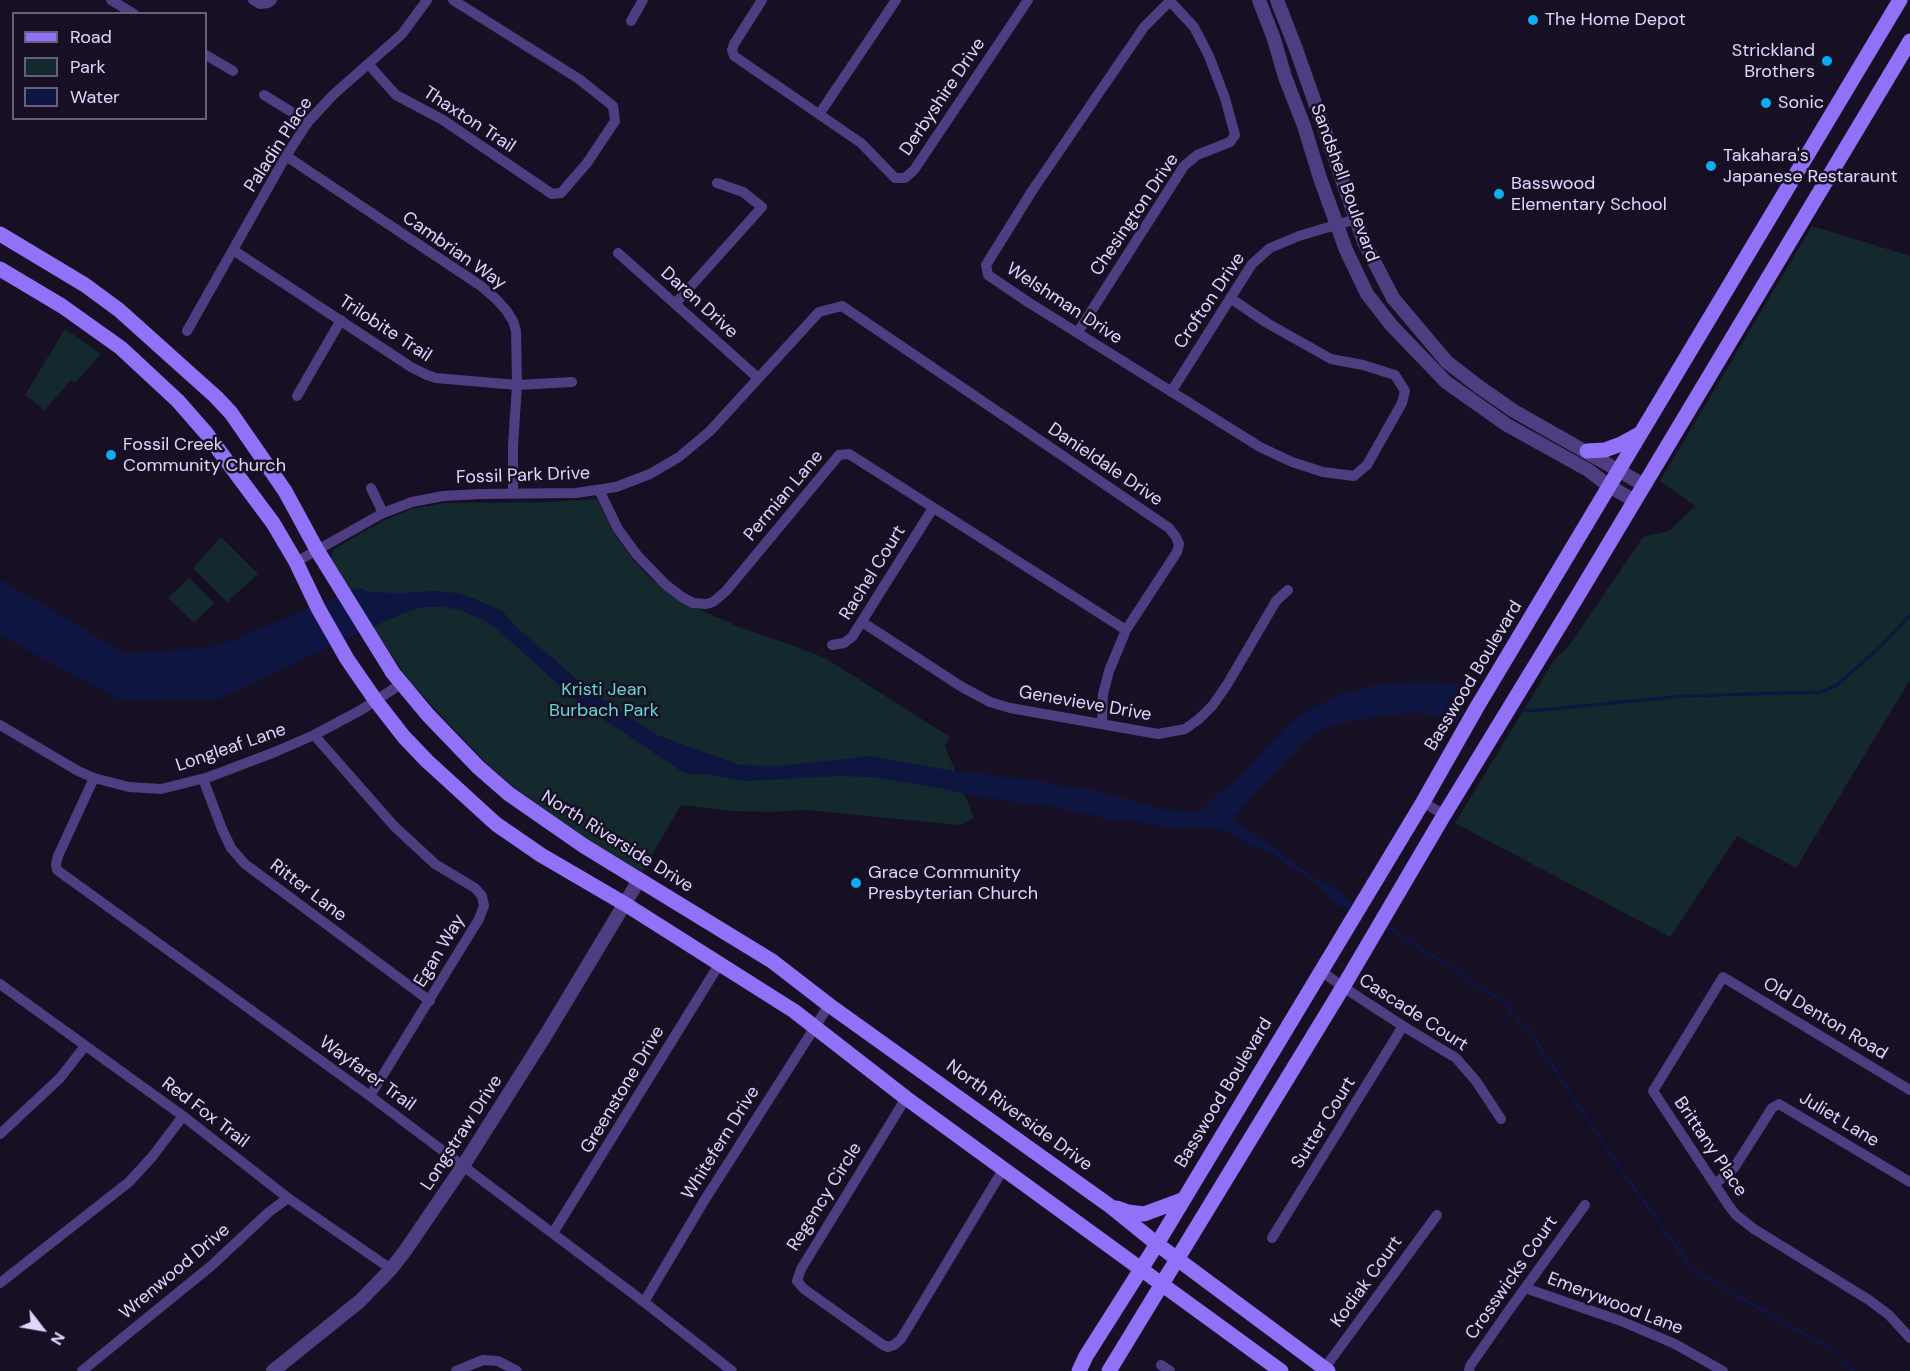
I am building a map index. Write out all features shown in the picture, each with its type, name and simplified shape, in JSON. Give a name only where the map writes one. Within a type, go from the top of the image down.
[{"type":"main road","name":"Basswood Boulevard","points":[[1079,1371],[1423,802],[1900,0]]},
{"type":"main road","points":[[1109,1371],[1343,987],[1910,41]]},
{"type":"main road","name":"North Riverside Drive","points":[[0,234],[85,285],[119,310],[231,413],[285,491],[317,550],[401,684],[478,767],[509,794],[567,836],[772,962],[1110,1206],[1157,1244],[1326,1370]]},
{"type":"main road","points":[[0,269],[62,306],[121,348],[178,401],[206,433],[273,523],[347,659],[376,701],[404,737],[427,761],[496,824],[541,855],[720,963],[794,1011],[906,1098],[1281,1371]]},
{"type":"main road","points":[[1728,288],[1752,302]]},
{"type":"main road","points":[[1587,451],[1605,450],[1641,433]]},
{"type":"main road","points":[[1110,1206],[1144,1214],[1182,1200]]},
{"type":"street","points":[[111,0],[131,12]]},
{"type":"street","points":[[253,0],[260,4],[272,0]]},
{"type":"street","name":"Paladin Place","points":[[188,331],[286,156],[308,122],[333,94],[369,65],[402,33],[427,0]]},
{"type":"street","name":"Thaxton Trail","points":[[369,65],[396,95],[442,120],[552,194],[561,193],[587,163],[615,121],[613,106],[570,73],[453,0]]},
{"type":"street","points":[[631,21],[643,0]]},
{"type":"street","name":"Derbyshire Drive","points":[[762,0],[734,44],[732,50],[734,56],[861,143],[895,178],[905,178],[914,170],[1028,0]]},
{"type":"street","points":[[820,113],[896,0]]},
{"type":"street","name":"Chesington Drive","points":[[1078,332],[1184,166],[1197,155],[1230,142],[1235,135],[1225,98],[1209,56],[1194,27],[1170,0]]},
{"type":"street","name":"Welshman Drive","points":[[1170,0],[1144,27],[1032,191],[986,265],[988,275],[1171,392],[1270,452],[1323,472],[1354,476],[1367,465],[1402,404],[1405,391],[1395,375],[1363,365],[1331,359],[1267,323],[1230,298]]},
{"type":"street","name":"Sandshell Boulevard","points":[[1259,0],[1346,250],[1367,294],[1392,326],[1446,382],[1507,425],[1588,470],[1635,501]]},
{"type":"street","name":"Sandshell Boulevard","points":[[1277,0],[1364,242],[1393,298],[1447,362],[1514,411],[1644,485]]},
{"type":"street","points":[[207,56],[233,71]]},
{"type":"street","points":[[264,95],[308,122]]},
{"type":"street","name":"Cambrian Way","points":[[286,156],[481,286],[496,299],[513,321],[516,331],[517,385],[513,494]]},
{"type":"street","points":[[675,304],[762,207],[743,192],[717,183]]},
{"type":"street","name":"Crofton Drive","points":[[1171,392],[1252,264],[1270,248],[1299,236],[1356,219]]},
{"type":"street","name":"Trilobite Trail","points":[[233,250],[411,367],[427,375],[436,378],[517,385],[572,382]]},
{"type":"street","name":"Daren Drive","points":[[618,253],[758,378]]},
{"type":"street","name":"Fossil Park Drive","points":[[296,562],[383,513],[412,502],[443,496],[568,494],[616,487],[650,474],[679,457],[727,414],[819,312],[842,306]]},
{"type":"street","name":"Danieldale Drive","points":[[842,306],[1169,528],[1176,537],[1179,544],[1177,552],[1126,630],[1109,672],[1103,694],[1102,724]]},
{"type":"street","points":[[297,396],[341,320]]},
{"type":"street","name":"Permian Lane","points":[[599,490],[618,529],[637,555],[682,597],[699,605],[713,602],[726,591],[839,455],[849,454],[1126,630]]},
{"type":"street","points":[[371,488],[383,513]]},
{"type":"street","name":"Rachel Court","points":[[832,645],[848,641],[933,508]]},
{"type":"street","name":"Genevieve Drive","points":[[862,622],[980,698],[1010,708],[1158,734],[1185,729],[1213,705],[1276,601],[1288,590]]},
{"type":"street","name":"Longleaf Lane","points":[[0,725],[94,778],[129,787],[160,789],[203,778],[275,752],[314,735],[376,701],[401,684]]},
{"type":"street","name":"Egan Way","points":[[314,735],[394,826],[435,864],[475,888],[482,896],[484,906],[479,919],[430,1001],[370,1096]]},
{"type":"street","name":"Wayfarer Trail","points":[[94,778],[58,856],[57,870],[370,1096],[732,1371]]},
{"type":"street","name":"Ritter Lane","points":[[203,778],[231,848],[245,864],[430,1001]]},
{"type":"street","points":[[1423,802],[1444,815]]},
{"type":"street","name":"Longstraw Drive","points":[[281,1369],[360,1301],[391,1269],[463,1166],[639,880]]},
{"type":"street","name":"Greenstone Drive","points":[[553,1233],[720,963]]},
{"type":"street","name":"Cascade Court","points":[[1320,970],[1403,1026],[1456,1058],[1476,1081],[1501,1119]]},
{"type":"street","name":"Old Denton Road","points":[[1723,977],[1910,1090]]},
{"type":"street","name":"Brittany Place","points":[[1723,977],[1653,1090],[1728,1206],[1746,1223],[1869,1300],[1889,1315],[1910,1338]]},
{"type":"street","name":"Red Fox Trail","points":[[0,984],[183,1116],[288,1197],[391,1269]]},
{"type":"street","name":"Whitefern Drive","points":[[644,1302],[704,1201],[829,1005]]},
{"type":"street","name":"Sutter Court","points":[[1272,1238],[1403,1026]]},
{"type":"street","points":[[0,1134],[60,1078],[85,1046]]},
{"type":"street","name":"Regency Circle","points":[[906,1098],[801,1269],[797,1281],[804,1289],[883,1345],[888,1347],[894,1345],[901,1339],[1004,1168]]},
{"type":"street","name":"Juliet Lane","points":[[1715,1184],[1734,1168],[1772,1107],[1779,1104],[1910,1182]]},
{"type":"street","points":[[0,1283],[129,1182],[152,1157],[183,1116]]},
{"type":"street","name":"Wrenwood Drive","points":[[82,1371],[211,1266],[288,1197]]},
{"type":"street","name":"Crosswicks Court","points":[[1469,1371],[1470,1366],[1585,1205]]},
{"type":"street","name":"Kodiak Court","points":[[1326,1370],[1437,1215]]},
{"type":"street","name":"Emerywood Lane","points":[[1525,1288],[1621,1321],[1676,1344],[1723,1371]]},
{"type":"street","points":[[456,1371],[483,1360],[498,1361],[517,1371]]},
{"type":"green space","points":[[1812,226],[1910,256],[1910,680],[1796,868],[1737,836],[1670,937],[1455,823],[1554,660],[1569,646],[1643,537],[1669,531],[1695,506],[1660,481]]},
{"type":"green space","points":[[65,329],[101,354],[75,383],[71,380],[45,410],[25,395]]},
{"type":"green space","name":"Kristi Jean Burbach Park","points":[[597,499],[615,535],[633,560],[651,579],[678,600],[739,627],[825,658],[950,737],[945,746],[974,818],[960,825],[806,810],[732,811],[681,805],[642,872],[591,842],[516,789],[485,762],[408,680],[348,588],[331,557],[332,552],[383,521],[412,509],[445,503]]},
{"type":"green space","points":[[221,537],[258,574],[227,602],[193,568]]},
{"type":"green space","points":[[189,578],[214,603],[194,623],[168,598]]},
{"type":"water","points":[[0,579],[126,654],[218,646],[342,595],[341,592],[361,588],[368,592],[456,593],[502,611],[515,626],[599,697],[657,735],[740,765],[780,766],[871,756],[964,773],[1042,781],[1100,791],[1157,808],[1200,812],[1234,782],[1300,715],[1338,695],[1372,686],[1405,682],[1471,685],[1457,724],[1425,713],[1390,714],[1337,724],[1320,731],[1303,742],[1231,820],[1243,826],[1318,880],[1334,887],[1353,903],[1349,910],[1339,906],[1316,883],[1270,853],[1224,830],[1190,827],[1173,829],[1140,822],[1111,820],[1054,807],[985,798],[872,777],[838,776],[746,781],[681,771],[579,703],[497,629],[461,610],[444,607],[424,607],[403,613],[375,626],[368,633],[366,630],[219,699],[120,700],[0,635]]},
{"type":"waterway","points":[[1519,709],[1531,711],[1683,696],[1820,692],[1836,686],[1881,646],[1910,615]]},
{"type":"waterway","points":[[1389,928],[1500,999],[1528,1029],[1624,1174],[1687,1261],[1700,1274],[1837,1353],[1854,1371]]},
{"type":"place","name":"The Home Depot","points":[[1533,20]]},
{"type":"place","name":"Strickland Brothers","points":[[1827,61]]},
{"type":"place","name":"Sonic","points":[[1766,103]]},
{"type":"place","name":"Takahara's Japanese Restaraunt","points":[[1711,166]]},
{"type":"place","name":"Basswood Elementary School","points":[[1499,194]]},
{"type":"place","name":"Fossil Creek Community Church","points":[[111,455]]},
{"type":"place","name":"Grace Community Presbyterian Church","points":[[856,883]]}]
